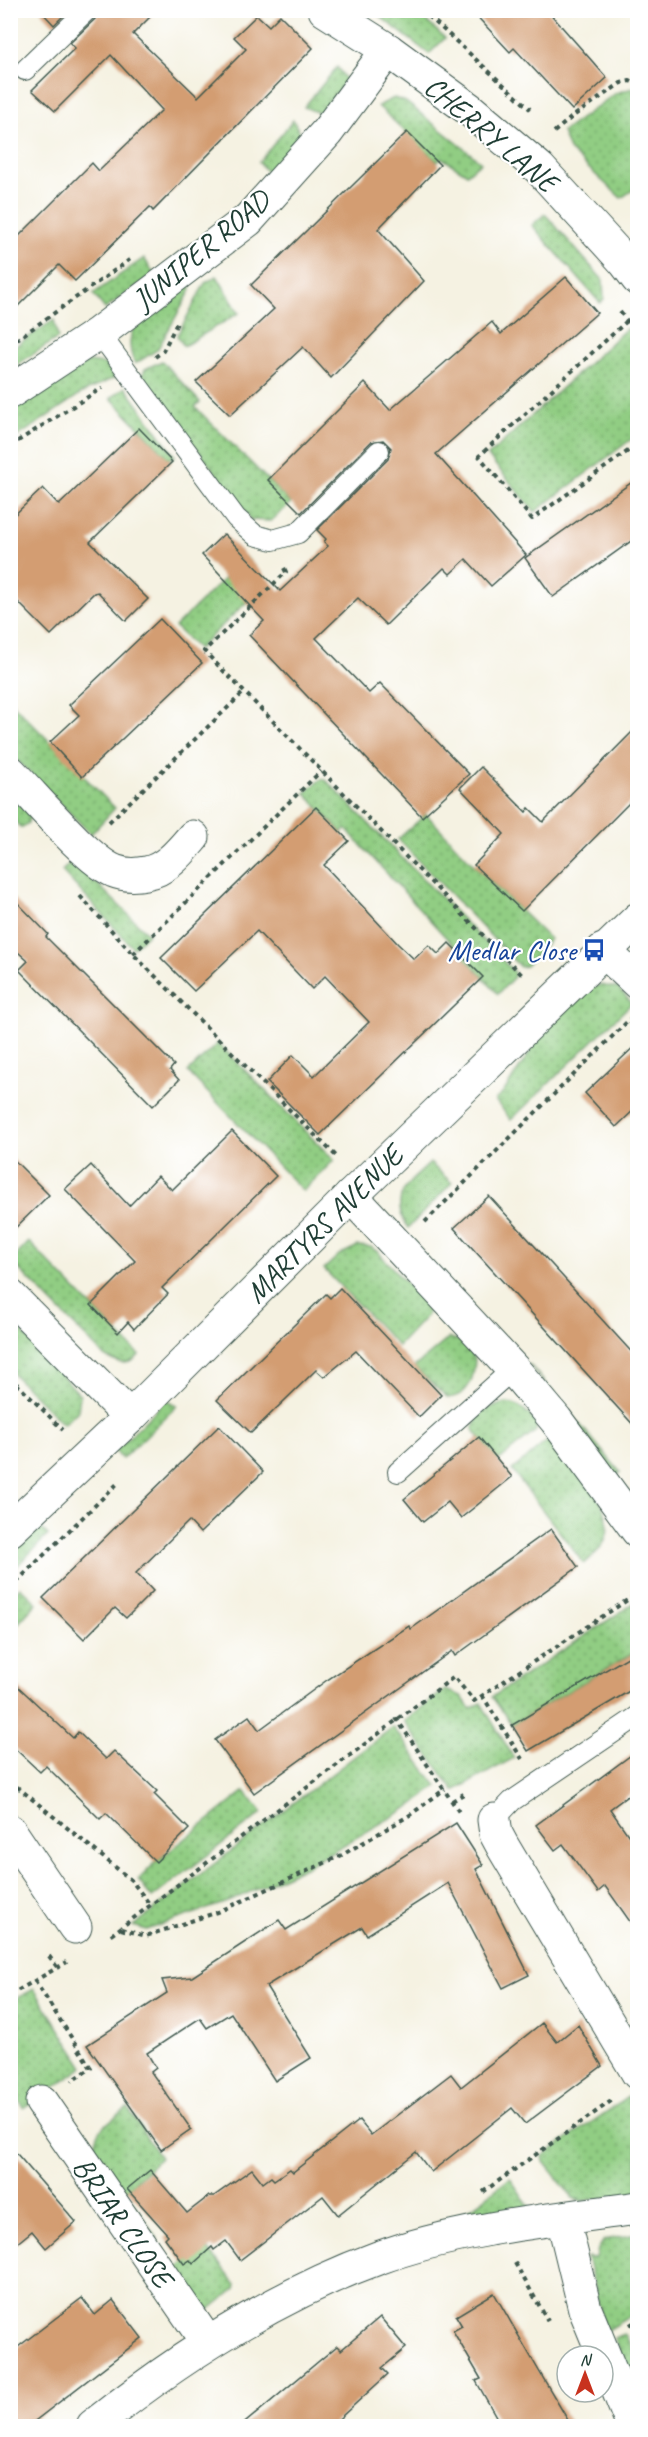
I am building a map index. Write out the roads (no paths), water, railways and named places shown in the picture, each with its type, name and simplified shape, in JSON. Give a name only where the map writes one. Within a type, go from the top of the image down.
[{"type":"street","name":"CHERRY LANE","points":[[325,10],[388,50],[470,109],[539,168],[626,262],[638,279]]},
{"type":"street","name":"JUNIPER ROAD","points":[[10,392],[99,333],[248,220],[327,132],[388,50]]},
{"type":"street","points":[[10,772],[84,847],[114,871],[130,874],[148,873],[164,865],[193,837]]},
{"type":"street","name":"MARTYRS AVENUE","points":[[10,1530],[130,1417],[358,1190],[603,950],[638,919]]},
{"type":"street","points":[[603,950],[638,983]]},
{"type":"street","points":[[358,1190],[400,1248],[513,1369],[556,1420],[638,1532]]},
{"type":"street","points":[[10,1296],[130,1417]]},
{"type":"street","points":[[494,1820],[496,1834],[503,1847],[638,2073]]},
{"type":"street","points":[[10,1831],[74,1942]]},
{"type":"street","name":"BRIAR CLOSE","points":[[42,2102],[207,2342]]},
{"type":"street","points":[[93,2427],[207,2342],[268,2308],[378,2258],[436,2241],[563,2218],[638,2208]]},
{"type":"street","points":[[563,2218],[585,2309],[633,2427]]},
{"type":"lane","points":[[25,70],[87,10]]},
{"type":"lane","points":[[99,333],[236,518],[255,535],[273,540],[298,532],[379,451]]},
{"type":"lane","points":[[398,1472],[513,1369]]},
{"type":"lane","points":[[494,1820],[512,1801],[638,1716]]},
{"type":"place","name":"Medlar Close","points":[[594,950]]}]
